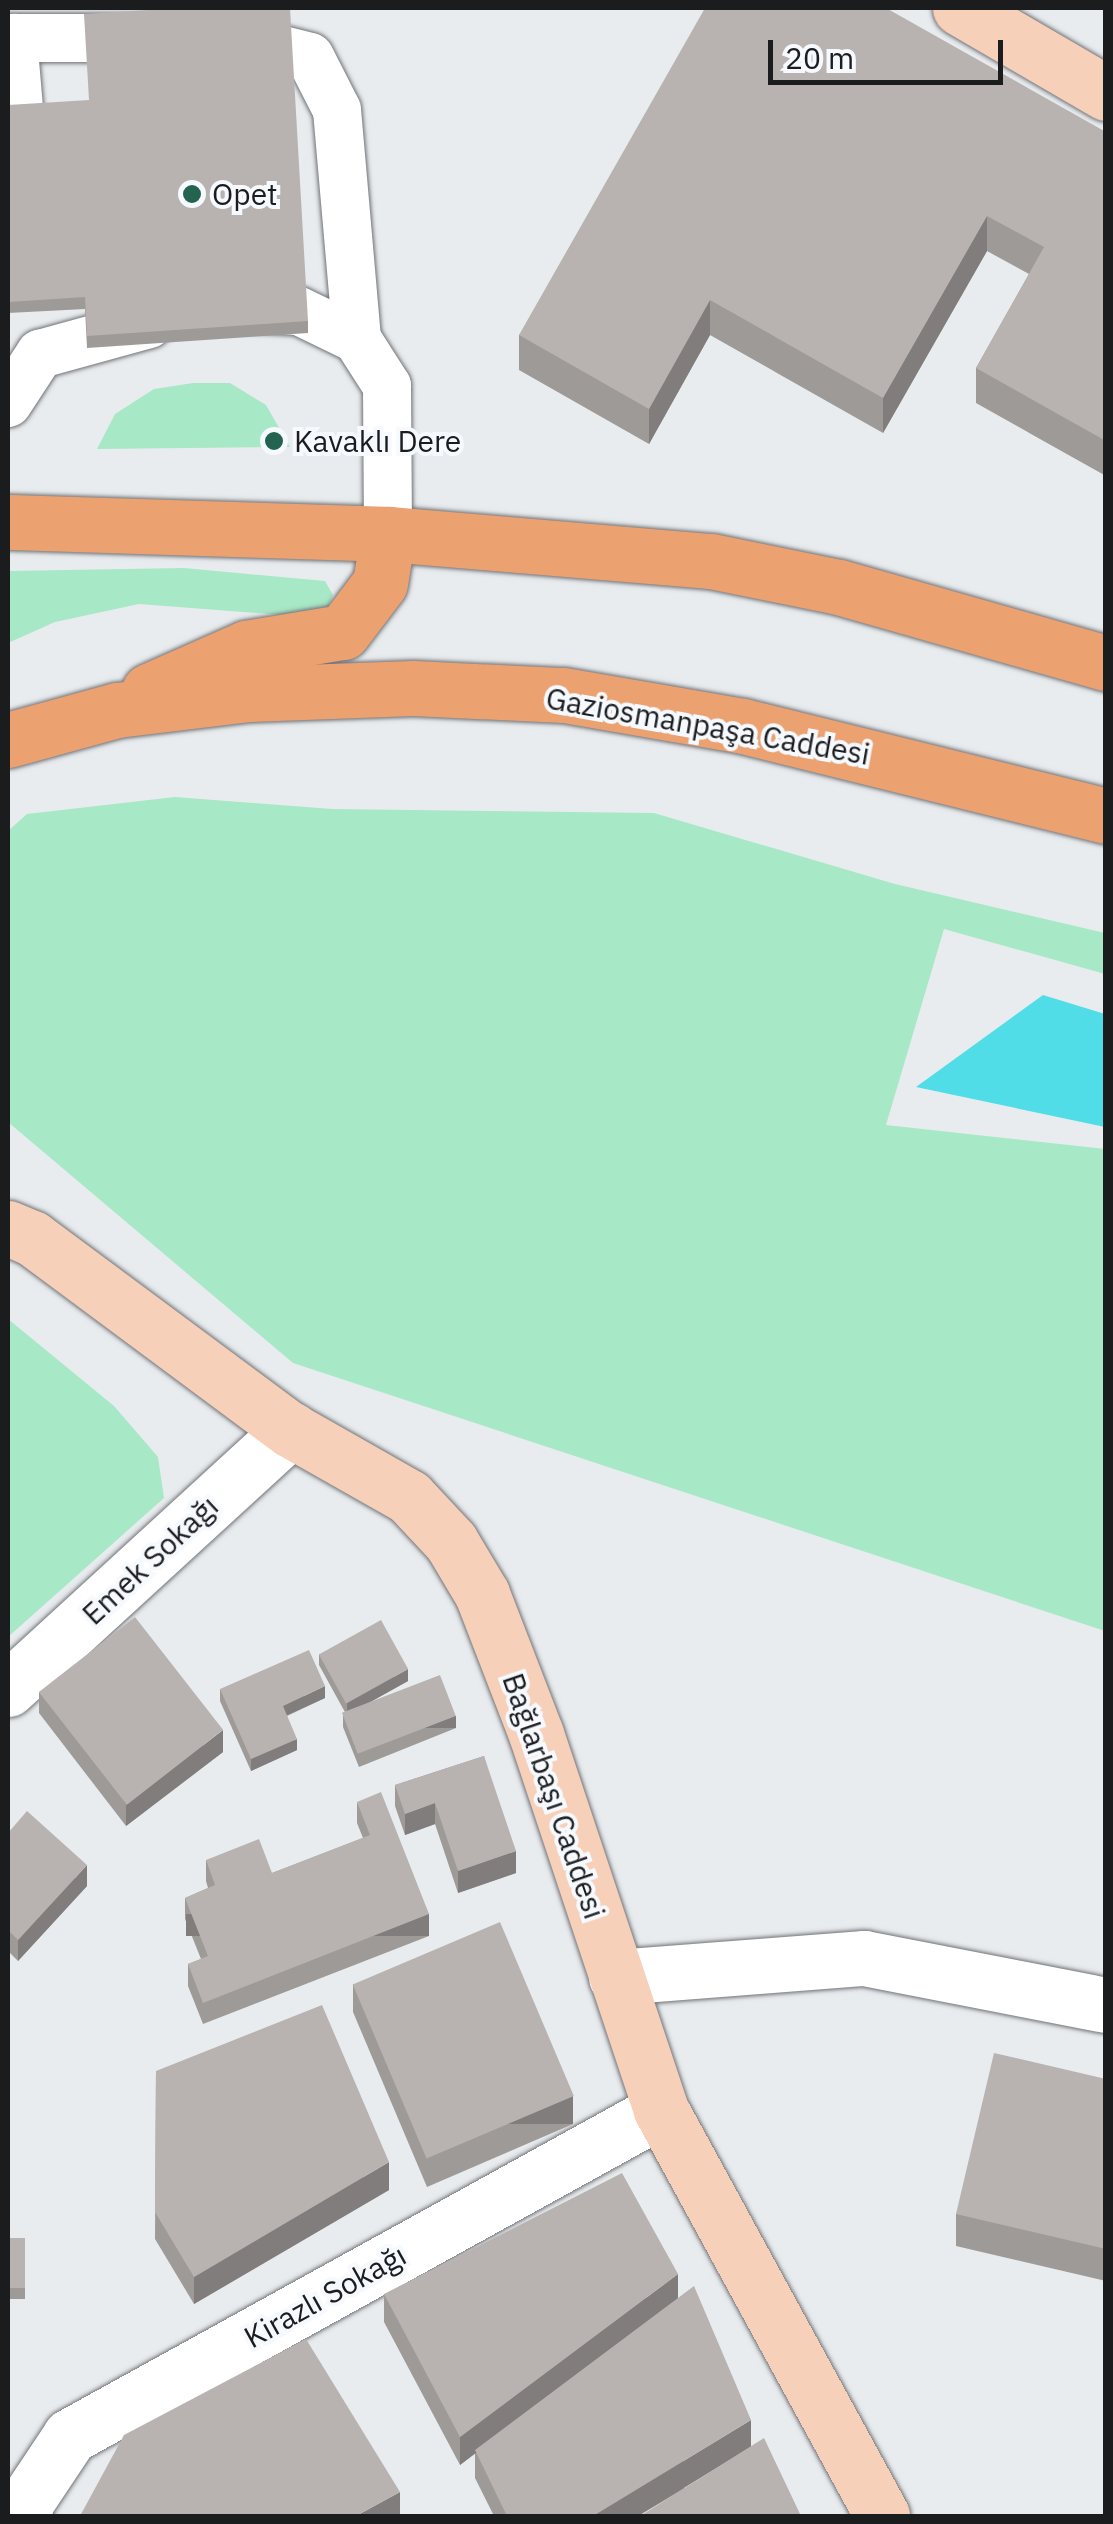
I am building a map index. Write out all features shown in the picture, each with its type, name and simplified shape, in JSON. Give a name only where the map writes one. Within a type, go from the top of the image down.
[{"type":"main road","points":[[8,522],[388,534],[711,561],[840,587],[1106,663]]},
{"type":"main road","points":[[116,710],[178,674],[246,648],[343,632],[380,583],[388,534]]},
{"type":"main road","name":"Gaziosmanpaşa Caddesi","points":[[8,740],[116,710],[249,694],[413,688],[564,695],[762,730],[1106,816]]},
{"type":"street","points":[[960,8],[1106,94]]},
{"type":"street","name":"Bağlarbaşı Caddesi","points":[[16,1223],[291,1430],[409,1497],[459,1555],[482,1594],[536,1734],[660,2110],[882,2516]]},
{"type":"street","name":"Emek Sokağı","points":[[8,1689],[291,1430]]},
{"type":"street","points":[[616,1977],[864,1958],[1106,2006]]},
{"type":"street","name":"Kirazlı Sokağı","points":[[24,2516],[26,2502],[70,2436],[660,2110]]},
{"type":"lane","points":[[28,216],[10,38],[244,37],[310,57],[337,110],[357,340],[387,386],[388,534]]},
{"type":"lane","points":[[8,403],[39,334],[198,315],[298,311],[357,340]]},
{"type":"green space","points":[[230,383],[266,405],[290,447],[97,449],[115,414],[154,389]]},
{"type":"green space","points":[[184,568],[325,581],[333,595],[327,609],[309,617],[139,604],[55,622],[8,643],[8,571]]},
{"type":"green space","points":[[175,797],[332,809],[654,813],[895,884],[1105,933],[1105,974],[944,929],[886,1125],[1105,1149],[1105,1631],[293,1363],[8,1122],[8,831],[27,814]]},
{"type":"green space","points":[[8,1319],[114,1406],[158,1457],[164,1498],[8,1637]]},
{"type":"water","points":[[1043,995],[1105,1014],[1105,1127],[916,1087]]},
{"type":"building","points":[[180,8],[290,8],[308,321],[87,336],[85,297],[8,302],[8,105],[89,100],[84,14]]},
{"type":"building","points":[[705,8],[886,8],[1106,132],[1106,441],[976,368],[1044,247],[987,216],[883,398],[710,300],[649,409],[519,335]]},
{"type":"building","points":[[135,1617],[223,1730],[127,1805],[39,1692]]},
{"type":"building","points":[[381,1620],[408,1669],[346,1703],[319,1654]]},
{"type":"building","points":[[309,1650],[325,1686],[283,1706],[297,1739],[251,1759],[220,1689]]},
{"type":"building","points":[[440,1675],[456,1716],[358,1754],[342,1713]]},
{"type":"building","points":[[484,1756],[516,1851],[458,1871],[435,1803],[405,1814],[395,1785]]},
{"type":"building","points":[[381,1792],[429,1914],[203,2003],[188,1964],[208,1956],[185,1898],[215,1885],[206,1860],[259,1839],[272,1873],[370,1835],[357,1802]]},
{"type":"building","points":[[27,1811],[87,1865],[18,1940],[8,1930],[8,1833]]},
{"type":"building","points":[[500,1922],[574,2096],[427,2158],[353,1985]]},
{"type":"building","points":[[322,2005],[389,2162],[194,2277],[155,2212],[156,2071]]},
{"type":"building","points":[[994,2053],[1106,2079],[1106,2249],[956,2214]]},
{"type":"building","points":[[622,2173],[678,2274],[460,2437],[384,2294]]},
{"type":"building","points":[[8,2238],[25,2238],[25,2288],[8,2288]]},
{"type":"building","points":[[694,2286],[751,2420],[593,2516],[507,2516],[475,2450]]},
{"type":"building","points":[[306,2339],[400,2492],[356,2516],[80,2516],[124,2435]]},
{"type":"building","points":[[764,2438],[801,2516],[640,2516]]},
{"type":"place","name":"Opet","points":[[192,194]]},
{"type":"place","name":"Kavaklı Dere","points":[[274,441]]}]
